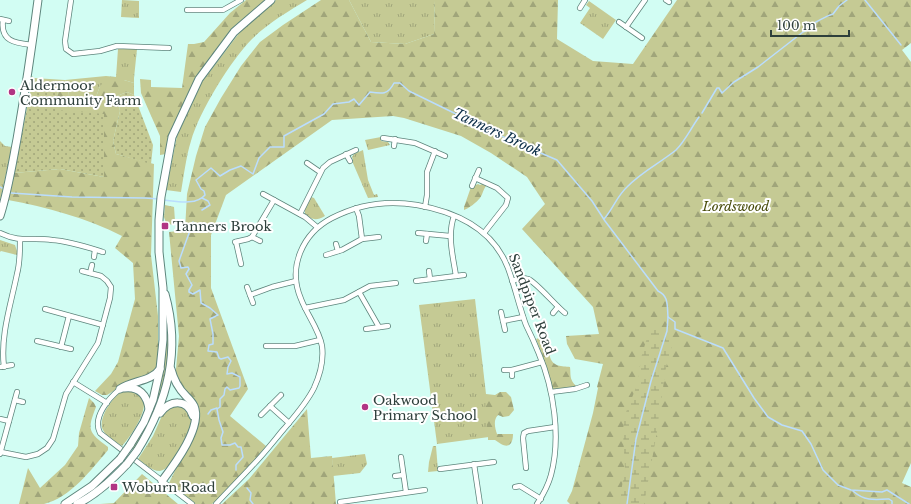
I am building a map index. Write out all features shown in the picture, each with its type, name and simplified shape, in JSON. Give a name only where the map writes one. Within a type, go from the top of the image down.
[{"type":"street","points":[[0,216],[11,171],[38,0]]},
{"type":"street","points":[[71,0],[65,41],[66,49],[73,54],[100,51],[117,46],[169,48]]},
{"type":"street","points":[[187,10],[223,10],[241,0]]},
{"type":"street","points":[[65,504],[92,486],[120,459],[130,445],[149,410],[157,388],[163,340],[163,288],[159,252],[160,204],[172,137],[199,79],[234,32],[271,0]]},
{"type":"street","points":[[580,8],[585,0]]},
{"type":"street","points":[[626,27],[645,0]]},
{"type":"street","points":[[9,21],[1,20],[2,29],[7,38],[10,41],[32,45]]},
{"type":"street","points":[[619,22],[642,38]]},
{"type":"street","points":[[383,138],[415,143],[445,156]]},
{"type":"street","points":[[394,146],[395,139]]},
{"type":"street","points":[[300,214],[320,172],[330,162],[356,150]]},
{"type":"street","points":[[425,207],[427,195],[427,172],[435,151]]},
{"type":"street","points":[[346,154],[350,161]]},
{"type":"street","points":[[307,163],[320,172]]},
{"type":"street","points":[[472,186],[479,170]]},
{"type":"street","points":[[475,178],[496,188],[508,198],[506,205],[484,233]]},
{"type":"street","points":[[263,194],[310,220],[318,227]]},
{"type":"street","points":[[241,264],[236,242],[252,237],[274,200]]},
{"type":"street","name":"Sandpiper Road","points":[[216,504],[252,466],[289,423],[307,400],[318,379],[322,360],[320,340],[316,328],[300,297],[296,281],[297,266],[302,249],[309,235],[318,227],[338,215],[356,208],[383,203],[425,207],[454,216],[470,223],[484,233],[498,249],[505,262],[523,317],[542,362],[551,392],[556,438],[553,466],[548,484],[537,504]]},
{"type":"street","points":[[356,208],[362,239]]},
{"type":"street","points":[[454,216],[450,236],[456,276]]},
{"type":"street","points":[[418,233],[450,236]]},
{"type":"street","points":[[0,234],[20,240],[52,240],[103,252]]},
{"type":"street","points":[[426,241],[427,234]]},
{"type":"street","points":[[252,237],[260,242]]},
{"type":"street","points":[[326,255],[338,251],[362,239],[379,237]]},
{"type":"street","points":[[12,365],[2,367],[1,351],[2,338],[18,273],[20,240]]},
{"type":"street","points":[[336,244],[338,251]]},
{"type":"street","points":[[94,257],[95,250]]},
{"type":"street","points":[[90,273],[92,265]]},
{"type":"street","points":[[17,392],[0,453],[26,457],[38,454],[47,448],[53,439],[66,394],[95,348],[103,325],[111,295],[111,287],[104,278],[82,271]]},
{"type":"street","points":[[429,271],[430,279]]},
{"type":"street","points":[[416,281],[464,275]]},
{"type":"street","points":[[512,281],[523,278],[530,279],[565,312]]},
{"type":"street","points":[[250,295],[272,287],[296,281]]},
{"type":"street","points":[[305,308],[344,300],[370,286],[396,283]]},
{"type":"street","points":[[382,285],[383,292]]},
{"type":"street","points":[[247,287],[253,303]]},
{"type":"street","points":[[154,421],[166,386],[172,346],[170,319],[163,288]]},
{"type":"street","points":[[359,292],[379,327]]},
{"type":"street","points":[[55,312],[57,305]]},
{"type":"street","points":[[553,313],[558,307]]},
{"type":"street","points":[[45,310],[103,325]]},
{"type":"street","points":[[501,312],[505,330]]},
{"type":"street","points":[[61,347],[69,316]]},
{"type":"street","points":[[503,321],[523,317]]},
{"type":"street","points":[[366,329],[388,326]]},
{"type":"street","points":[[266,346],[295,346],[320,340]]},
{"type":"street","points":[[38,341],[71,349]]},
{"type":"street","points":[[162,481],[184,449],[190,437],[195,410],[194,406],[173,379],[171,359]]},
{"type":"street","points":[[504,370],[512,370],[542,362]]},
{"type":"street","points":[[160,369],[153,377],[132,383],[120,389],[107,403],[97,422],[98,429],[100,433],[192,504]]},
{"type":"street","points":[[512,370],[512,376]]},
{"type":"street","points":[[73,382],[107,403]]},
{"type":"street","points":[[551,392],[575,389],[587,385]]},
{"type":"street","points":[[120,389],[134,388],[141,391],[146,398],[149,410]]},
{"type":"street","points":[[261,415],[281,395]]},
{"type":"street","points":[[15,400],[23,402]]},
{"type":"street","points":[[77,504],[96,493],[117,475],[127,464],[164,408],[178,403],[186,406],[192,413],[194,420]]},
{"type":"street","points":[[270,406],[289,423]]},
{"type":"street","points":[[0,419],[9,421]]},
{"type":"street","points":[[526,468],[522,438],[524,433],[528,431],[555,428]]},
{"type":"street","points":[[401,457],[406,492]]},
{"type":"street","points":[[440,469],[494,462]]},
{"type":"street","points":[[474,464],[480,504]]},
{"type":"street","points":[[395,476],[403,475]]},
{"type":"street","points":[[515,487],[520,486],[541,499]]},
{"type":"street","points":[[340,502],[349,502],[425,490]]},
{"type":"street","points":[[376,497],[377,504]]},
{"type":"green space","points":[[122,0],[139,1],[139,18],[121,17]]},
{"type":"green space","points":[[246,0],[268,0],[233,30],[198,74],[182,109],[166,154],[160,155],[160,136],[141,93],[140,79],[151,80],[151,87],[182,88],[188,44],[204,42],[230,13]]},
{"type":"green space","points":[[276,0],[307,0],[265,28],[252,39],[235,60],[208,102],[195,129],[188,153],[181,192],[166,190],[177,136],[202,82],[243,28]]},
{"type":"green space","name":"Lordswood","points":[[321,0],[349,0],[371,42],[405,44],[434,34],[435,0],[558,0],[557,39],[593,61],[633,64],[677,0],[911,0],[911,43],[902,50],[911,62],[911,463],[902,483],[911,487],[911,504],[570,504],[567,501],[572,491],[593,413],[597,387],[603,364],[575,359],[567,344],[566,336],[599,334],[593,307],[522,229],[545,204],[527,177],[491,153],[461,136],[393,116],[332,120],[226,195],[211,235],[211,288],[248,389],[230,416],[266,446],[239,479],[212,504],[195,504],[169,483],[196,428],[183,390],[176,375],[179,336],[169,232],[185,230],[187,194],[205,127],[241,66],[260,42]]},
{"type":"green space","points":[[349,0],[435,0],[434,34],[405,44],[371,42]]},
{"type":"green space","points":[[589,1],[616,20],[603,39],[580,23],[590,8],[586,5]]},
{"type":"green space","points":[[118,49],[137,49],[134,83],[124,80],[100,86],[96,97],[92,98],[79,99],[69,96],[65,80],[106,76],[116,77]]},
{"type":"green space","points":[[32,76],[34,78],[65,80],[69,96],[82,99],[96,97],[100,86],[109,78],[134,83],[134,95],[127,92],[117,96],[120,111],[113,141],[116,154],[154,164],[151,255],[158,316],[158,366],[154,372],[125,384],[107,395],[102,395],[95,391],[111,374],[118,362],[135,299],[133,263],[115,248],[122,236],[95,224],[66,214],[8,200],[14,173],[60,169],[104,177],[55,110],[58,89],[31,88]]},
{"type":"green space","points":[[31,88],[58,89],[56,110],[104,114],[104,177],[60,169],[14,173]]},
{"type":"green space","points":[[127,92],[134,95],[153,145],[151,164],[116,154],[113,141],[120,111],[117,96]]},
{"type":"green space","points":[[381,137],[381,141],[388,142],[390,145],[368,150],[365,140]]},
{"type":"green space","points":[[0,141],[5,146],[12,147],[0,201]]},
{"type":"green space","points":[[363,150],[368,180],[374,195],[377,194],[378,197],[368,198],[352,161],[354,154]]},
{"type":"green space","points":[[478,184],[486,186],[481,197],[464,210],[471,187]]},
{"type":"green space","points":[[311,197],[314,198],[325,216],[319,219],[314,219],[305,214],[305,209]]},
{"type":"green space","points":[[165,205],[174,207],[175,221],[173,225],[166,223],[164,217]]},
{"type":"green space","points":[[0,240],[15,245],[17,255],[0,252]]},
{"type":"green space","points":[[475,299],[486,394],[489,437],[437,444],[419,305]]},
{"type":"green space","points":[[166,309],[169,352],[164,383],[149,426],[134,450],[131,448],[151,411],[162,376]]},
{"type":"green space","points":[[655,329],[661,331],[673,342],[666,367],[657,432],[644,504],[619,504],[625,468],[623,433],[624,417],[638,383],[641,358],[646,341],[649,333]]},
{"type":"green space","points":[[539,338],[548,348],[553,363],[570,367],[571,379],[576,386],[563,389],[552,389],[536,339]]},
{"type":"green space","points":[[124,390],[139,393],[144,404],[139,421],[122,446],[106,435],[103,430],[102,419],[111,402]]},
{"type":"green space","points":[[500,392],[506,392],[511,397],[514,410],[509,416],[503,417],[498,415],[495,422],[497,434],[513,434],[512,442],[507,446],[495,440],[488,440],[488,431],[485,418],[486,394],[495,395]]},
{"type":"green space","points":[[89,398],[96,407],[91,421],[91,430],[96,438],[108,447],[108,450],[80,482],[63,496],[44,504],[19,504],[28,468],[40,488],[65,465],[78,446],[79,433]]},
{"type":"green space","points":[[173,405],[184,407],[191,417],[191,423],[186,439],[176,457],[165,469],[157,471],[148,467],[138,459],[153,436],[164,411]]},
{"type":"green space","points":[[307,409],[311,458],[332,456],[336,504],[222,504],[249,479]]},
{"type":"green space","points":[[433,446],[436,446],[438,471],[428,472],[429,462]]},
{"type":"green space","points":[[365,454],[367,464],[360,473],[333,476],[332,458]]},
{"type":"green space","points":[[142,474],[178,504],[100,504],[114,503]]},
{"type":"waterway","points":[[702,113],[717,88],[719,88],[722,93],[734,82],[758,67],[816,22],[833,14],[839,6],[847,0]]},
{"type":"waterway","points":[[865,0],[901,45]]},
{"type":"waterway","name":"Tanners Brook","points":[[163,200],[191,202],[201,198],[205,195],[204,191],[201,189],[196,180],[211,168],[220,176],[241,166],[253,174],[259,158],[270,147],[284,147],[284,136],[324,114],[333,104],[349,102],[354,99],[359,105],[370,92],[384,93],[387,92],[394,83],[400,83],[409,91],[499,135],[557,160],[592,201],[605,221],[658,291],[662,293],[667,302],[668,317],[675,322],[675,329],[723,348],[754,398],[768,417],[782,425],[802,431],[811,444],[823,470],[838,485],[851,490],[882,492],[887,490],[909,504]]},
{"type":"waterway","points":[[604,219],[620,194],[632,182],[676,150],[699,117]]},
{"type":"waterway","name":"Tanners Brook","points":[[11,193],[72,197],[159,199]]},
{"type":"waterway","points":[[202,198],[208,201],[210,205],[202,210]]},
{"type":"waterway","points":[[193,222],[179,261],[181,268],[188,267],[189,269],[186,274],[192,285],[189,292],[193,294],[200,290],[201,303],[218,315],[210,319],[213,344],[209,345],[208,351],[217,352],[219,358],[221,359],[228,357],[231,361],[227,374],[232,373],[240,377],[239,388],[230,390],[227,387],[224,395],[220,399],[220,407],[217,409],[223,432],[221,438],[222,445],[230,445],[235,443],[238,447],[241,447],[243,457],[236,465],[236,470]]},
{"type":"waterway","points":[[627,504],[636,439],[651,381],[667,331],[668,317]]},
{"type":"waterway","points":[[208,414],[211,410],[217,408]]},
{"type":"waterway","points":[[247,488],[251,493],[250,500],[253,504]]},
{"type":"waterway","points":[[853,491],[865,498],[874,500],[889,499],[892,501],[892,504]]},
{"type":"place","name":"Aldermoor Community Farm","points":[[12,92]]},
{"type":"place","name":"Tanners Brook","points":[[165,226]]},
{"type":"place","name":"Oakwood Primary School","points":[[365,407]]},
{"type":"place","name":"Woburn Road","points":[[114,487]]}]
